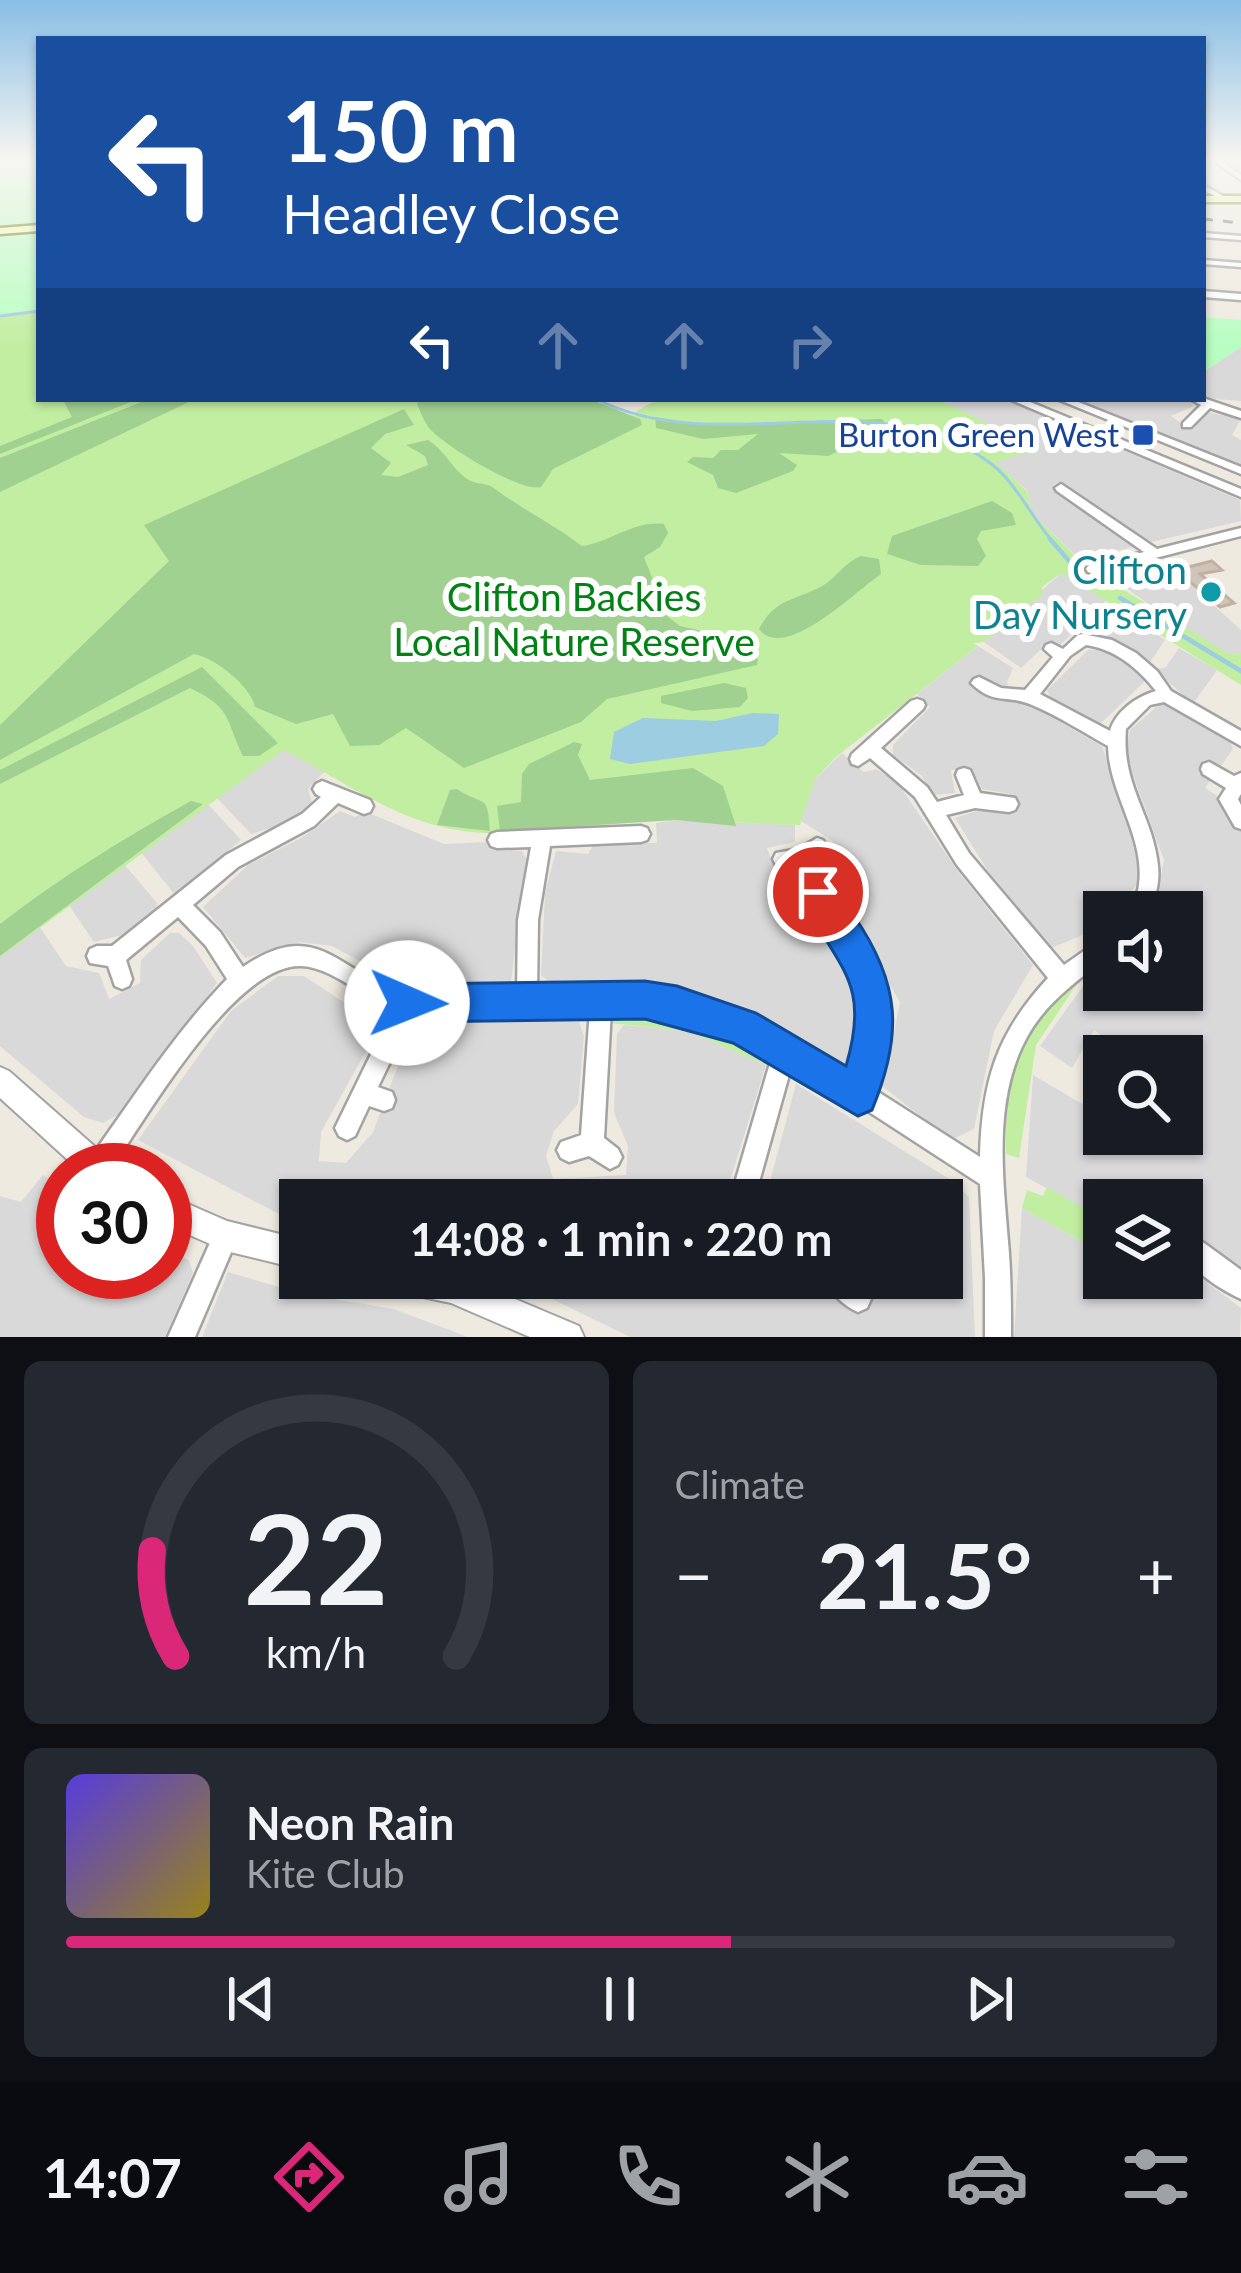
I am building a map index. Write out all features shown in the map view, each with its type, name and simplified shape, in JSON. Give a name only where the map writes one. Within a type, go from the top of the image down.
[{"type":"main road","points":[[0,231],[36,228]]},
{"type":"street","points":[[1206,235],[1241,238]]},
{"type":"street","points":[[1206,262],[1241,265]]},
{"type":"street","points":[[1206,294],[1241,297]]},
{"type":"street","points":[[1021,402],[1241,493]]},
{"type":"street","points":[[1069,402],[1241,471]]},
{"type":"street","points":[[1186,420],[1201,402]]},
{"type":"street","points":[[1205,402],[1239,412]]},
{"type":"street","points":[[1061,488],[1154,553]]},
{"type":"street","points":[[1093,569],[1241,532]]},
{"type":"street","points":[[1070,650],[1083,639],[1100,640],[1150,671],[1166,695],[1241,739]]},
{"type":"street","points":[[1029,696],[1063,656],[1051,649]]},
{"type":"street","points":[[979,683],[999,694],[1029,696],[1114,741]]},
{"type":"street","points":[[1149,891],[1150,856],[1120,776],[1114,741],[1127,713],[1145,700],[1166,695]]},
{"type":"street","points":[[917,705],[864,753],[908,778],[974,874],[1060,976]]},
{"type":"street","points":[[1209,769],[1239,783],[1228,805],[1241,821]]},
{"type":"street","points":[[964,776],[975,800]]},
{"type":"street","points":[[122,979],[106,956],[180,906],[232,861],[308,820],[329,792],[364,806]]},
{"type":"street","points":[[932,811],[975,800],[1009,804]]},
{"type":"street","points":[[497,840],[541,843],[640,834]]},
{"type":"street","points":[[527,1003],[528,920],[541,843]]},
{"type":"street","points":[[800,854],[870,977],[876,1030],[858,1096]]},
{"type":"street","points":[[180,906],[213,939],[242,982]]},
{"type":"street","points":[[118,1143],[242,982],[277,961],[319,957],[407,1003],[601,999],[677,1005],[743,1027],[785,1049],[993,1178]]},
{"type":"street","points":[[998,1337],[993,1178],[1000,1069],[1022,1017],[1060,976],[1083,961]]},
{"type":"street","points":[[590,1150],[601,999]]},
{"type":"street","points":[[346,1128],[374,1097],[407,1003]]},
{"type":"street","points":[[748,1179],[785,1049]]},
{"type":"street","points":[[0,1080],[69,1143]]},
{"type":"street","points":[[192,1221],[226,1236],[279,1249]]},
{"type":"street","points":[[181,1337],[226,1236]]},
{"type":"street","points":[[1203,1258],[1241,1286]]},
{"type":"street","points":[[481,1299],[568,1337]]},
{"type":"shaded area","points":[[1241,347],[1241,401],[1206,398],[1206,370]]},
{"type":"shaded area","points":[[943,402],[1011,402],[1240,500],[1241,521],[1147,543],[1059,482],[1053,485],[1138,546],[1079,559],[1032,513],[1027,490],[994,462],[1039,449]]},
{"type":"shaded area","points":[[1081,402],[1189,402],[1194,406],[1171,416],[1191,430],[1206,412],[1241,419],[1232,435],[1241,440],[1241,466]]},
{"type":"shaded area","points":[[1167,563],[1241,630],[1241,653],[1229,654],[1194,636],[1109,576]]},
{"type":"shaded area","points":[[1061,573],[1107,600],[1057,648],[1048,643],[1021,668],[984,642]]},
{"type":"shaded area","points":[[1119,610],[1165,640],[1148,665],[1105,639],[1117,625],[1108,619]]},
{"type":"shaded area","points":[[978,646],[1013,668],[1007,682],[1011,702],[1037,709],[1102,746],[1138,851],[1137,884],[1132,891],[1083,891],[1083,935],[1051,948],[993,879],[955,818],[980,810],[1016,813],[1010,794],[982,789],[971,768],[951,770],[955,793],[932,795],[922,776],[893,755],[893,745],[930,707],[917,694]]},
{"type":"shaded area","points":[[1179,648],[1217,670],[1193,704],[1154,669],[1165,668]]},
{"type":"shaded area","points":[[1102,649],[1148,678],[1096,728],[1053,703],[1047,690],[1088,650]]},
{"type":"shaded area","points":[[1161,703],[1177,706],[1229,739],[1233,749],[1205,788],[1236,808],[1241,803],[1241,1275],[1203,1248],[1203,1179],[1083,1179],[1083,1208],[1026,1177],[1033,1075],[1083,1104],[1083,1155],[1203,1155],[1203,1035],[1101,1035],[1094,1030],[1083,1035],[1083,1049],[1072,1068],[1040,1046],[1083,986],[1083,1011],[1203,1011],[1203,891],[1158,891],[1164,860],[1125,754],[1130,730]]},
{"type":"shaded area","points":[[284,749],[325,771],[308,789],[312,803],[306,809],[285,824],[251,834],[215,796]]},
{"type":"shaded area","points":[[842,753],[864,772],[876,769],[897,782],[957,870],[1033,965],[994,1031],[974,1129],[951,1140],[877,1082],[900,1002],[830,883],[833,841],[801,821],[815,779]]},
{"type":"shaded area","points":[[206,802],[241,840],[175,895],[140,851]]},
{"type":"shaded area","points":[[340,811],[355,817],[366,812],[444,844],[487,842],[494,849],[522,851],[526,859],[511,982],[406,986],[332,946],[300,942],[245,958],[203,907],[248,865]]},
{"type":"shaded area","points":[[656,823],[795,825],[795,842],[767,848],[776,874],[791,875],[802,883],[853,971],[866,1021],[852,1064],[836,1067],[778,1030],[714,1000],[636,984],[551,984],[541,975],[545,893],[556,851],[588,854],[594,843],[657,843]]},
{"type":"shaded area","points":[[123,863],[157,903],[156,909],[122,935],[94,942],[68,904]]},
{"type":"shaded area","points":[[39,926],[66,966],[99,973],[109,999],[140,983],[141,960],[170,933],[179,933],[193,946],[217,983],[121,1113],[103,1123],[84,1117],[0,1046],[0,956]]},
{"type":"shaded area","points":[[278,976],[304,976],[380,1026],[321,1132],[319,1161],[346,1163],[373,1132],[413,1026],[436,1020],[579,1022],[584,1036],[578,1104],[554,1131],[546,1156],[553,1179],[279,1179],[279,1214],[192,1168],[192,1143],[138,1140],[231,1011]]},
{"type":"shaded area","points":[[624,1025],[688,1031],[766,1065],[731,1179],[553,1179],[626,1175],[628,1146],[614,1113],[617,1034]]},
{"type":"shaded area","points":[[796,1084],[949,1179],[771,1179]]},
{"type":"shaded area","points":[[36,1184],[36,1299],[182,1299],[165,1337],[0,1337],[0,1196],[21,1202]]},
{"type":"shaded area","points":[[963,1191],[969,1197],[975,1337],[630,1337],[552,1299],[963,1299]]},
{"type":"shaded area","points":[[1022,1208],[1083,1242],[1083,1299],[1203,1299],[1203,1280],[1241,1308],[1240,1337],[1014,1337]]},
{"type":"shaded area","points":[[228,1272],[279,1287],[279,1299],[333,1299],[394,1309],[468,1337],[202,1337]]},
{"type":"green space","points":[[0,222],[36,222],[36,226],[0,229]]},
{"type":"green space","points":[[36,232],[36,309],[0,315],[0,235]]},
{"type":"green space","name":"Clifton Backies Local Nature Reserve","points":[[36,312],[36,402],[595,402],[617,414],[650,417],[635,412],[653,402],[943,402],[1041,449],[995,462],[1027,491],[1032,513],[1100,581],[1111,582],[1229,654],[1241,653],[1241,685],[1061,573],[1042,587],[1043,594],[984,642],[973,643],[978,646],[836,757],[815,779],[800,825],[680,820],[524,833],[462,831],[392,809],[284,750],[0,957],[0,317]]},
{"type":"green space","points":[[1206,317],[1241,320],[1241,347],[1206,370]]},
{"type":"green space","points":[[64,402],[130,402],[0,454],[0,446],[72,417]]},
{"type":"green space","points":[[141,402],[189,402],[0,492],[0,458]]},
{"type":"green space","points":[[598,402],[640,419],[642,425],[553,469],[541,487],[531,487],[484,467],[438,437],[417,403]]},
{"type":"green space","points":[[404,409],[414,425],[385,434],[371,448],[391,463],[381,475],[398,477],[428,465],[425,456],[406,445],[428,440],[469,480],[492,487],[582,546],[643,525],[664,524],[668,533],[660,547],[644,557],[667,616],[680,626],[723,636],[758,659],[757,665],[607,699],[581,722],[464,768],[406,728],[379,745],[350,746],[333,714],[296,724],[255,707],[231,674],[194,654],[0,760],[0,725],[169,561],[144,525]]},
{"type":"green space","points":[[655,417],[705,425],[882,419],[889,428],[828,456],[779,453],[797,465],[793,471],[736,493],[718,488],[713,475],[687,462],[693,457],[713,458],[721,450],[738,450],[758,434],[703,439],[656,428]]},
{"type":"green space","points":[[992,501],[1012,513],[1016,525],[981,531],[977,539],[986,556],[978,566],[921,565],[887,554],[892,536]]},
{"type":"green space","points":[[861,556],[879,559],[881,574],[820,621],[785,637],[770,637],[759,629],[779,606],[822,586]]},
{"type":"green space","points":[[202,667],[278,743],[259,756],[243,756],[220,708],[190,688],[0,784],[0,770]]},
{"type":"green space","points":[[724,683],[746,688],[748,698],[740,707],[692,711],[661,703],[661,696]]},
{"type":"green space","points":[[574,742],[582,744],[578,755],[590,780],[693,768],[723,786],[736,826],[676,820],[500,831],[497,806],[521,802],[522,774],[529,764]]},
{"type":"green space","points":[[457,789],[486,805],[490,831],[437,825],[450,790]]},
{"type":"green space","points":[[191,801],[203,804],[0,956],[0,924],[93,859]]},
{"type":"green space","points":[[1077,974],[1081,978],[1036,1045],[1019,1158],[1006,1154],[1009,1098],[1020,1055],[1042,1017]]},
{"type":"green space","points":[[625,1010],[698,1021],[732,1032],[763,1051],[766,1065],[688,1031],[609,1023]]},
{"type":"green space","points":[[1047,1187],[1083,1208],[1083,1242],[1022,1208],[1027,1190],[1043,1196]]},
{"type":"water","points":[[753,713],[779,714],[778,734],[764,746],[630,764],[610,759],[614,732],[643,718],[716,721]]},
{"type":"building","name":"Clifton Day Nursery","points":[[1212,561],[1222,570],[1200,574],[1234,603],[1220,607],[1176,570]]},
{"type":"waterway","points":[[0,316],[36,311]]},
{"type":"waterway","points":[[604,402],[644,416],[694,423],[848,422],[898,426],[945,438],[999,471],[1053,542]]},
{"type":"waterway","points":[[1050,539],[1069,561]]},
{"type":"waterway","points":[[1120,598],[1241,671]]},
{"type":"railway","points":[[1235,222],[1241,223]]},
{"type":"place","name":"Burton Green West","points":[[1143,435]]},
{"type":"place","name":"Clifton Day Nursery","points":[[1211,592]]},
{"type":"route","points":[[407,1003],[601,999],[677,1005],[743,1027],[858,1096],[876,1030],[877,1005],[858,952],[818,892]]}]
